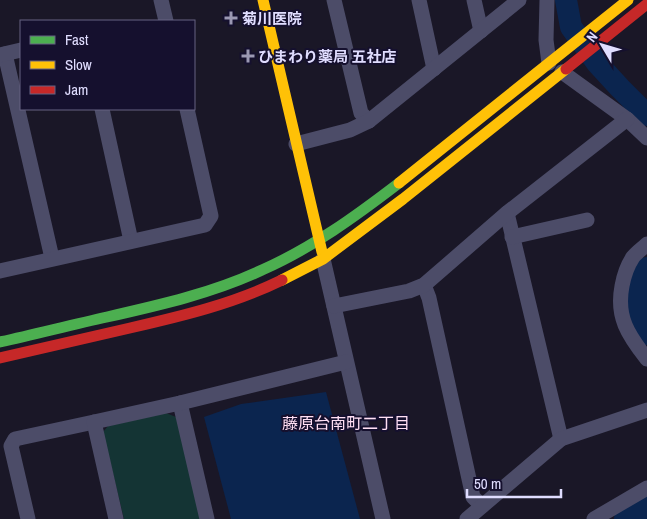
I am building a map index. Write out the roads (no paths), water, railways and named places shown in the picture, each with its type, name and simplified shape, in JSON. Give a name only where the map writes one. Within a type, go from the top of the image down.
[{"type":"street","points":[[160,20],[161,0]]},
{"type":"street","points":[[262,0],[320,240],[346,362],[383,519]]},
{"type":"street","points":[[334,0],[361,114],[370,121]]},
{"type":"street","points":[[419,0],[434,69]]},
{"type":"street","points":[[474,0],[481,31]]},
{"type":"street","points":[[296,144],[350,130],[370,121],[518,0]]},
{"type":"street","points":[[547,0],[546,40],[549,63]]},
{"type":"street","points":[[0,342],[198,294],[281,262],[320,240],[356,216],[480,120],[628,0]]},
{"type":"street","points":[[0,358],[194,313],[263,289],[323,259],[403,199],[647,4]]},
{"type":"street","points":[[20,50],[2,54],[52,258]]},
{"type":"street","points":[[562,72],[627,119],[647,138]]},
{"type":"street","points":[[102,110],[131,240]]},
{"type":"street","points":[[0,271],[131,240],[205,225],[211,216],[187,110]]},
{"type":"street","points":[[334,306],[409,291],[424,285],[507,213],[627,119]]},
{"type":"street","points":[[507,213],[560,439]]},
{"type":"street","points":[[512,237],[587,220]]},
{"type":"street","points":[[647,244],[633,257],[625,271],[620,309],[624,325],[635,344],[647,359]]},
{"type":"street","points":[[424,285],[429,298],[473,497],[482,506]]},
{"type":"street","points":[[28,519],[11,446],[15,439],[180,403],[346,362]]},
{"type":"street","points":[[180,403],[207,519]]},
{"type":"street","points":[[468,519],[560,439],[647,410]]},
{"type":"street","points":[[94,422],[116,519]]},
{"type":"street","points":[[594,519],[647,488]]},
{"type":"water","points":[[326,392],[360,519],[231,519],[204,417],[241,404]]},
{"type":"waterway","points":[[566,0],[571,27],[597,63],[647,115]]},
{"type":"waterway","points":[[647,268],[637,288],[636,313],[647,334]]},
{"type":"waterway","points":[[625,519],[647,507]]},
{"type":"place","name":"菊川医院","points":[[231,18]]},
{"type":"place","name":"ひまわり薬局 五社店","points":[[248,56]]},
{"type":"district","name":"藤原台南町二丁目","points":[[346,423]]}]
